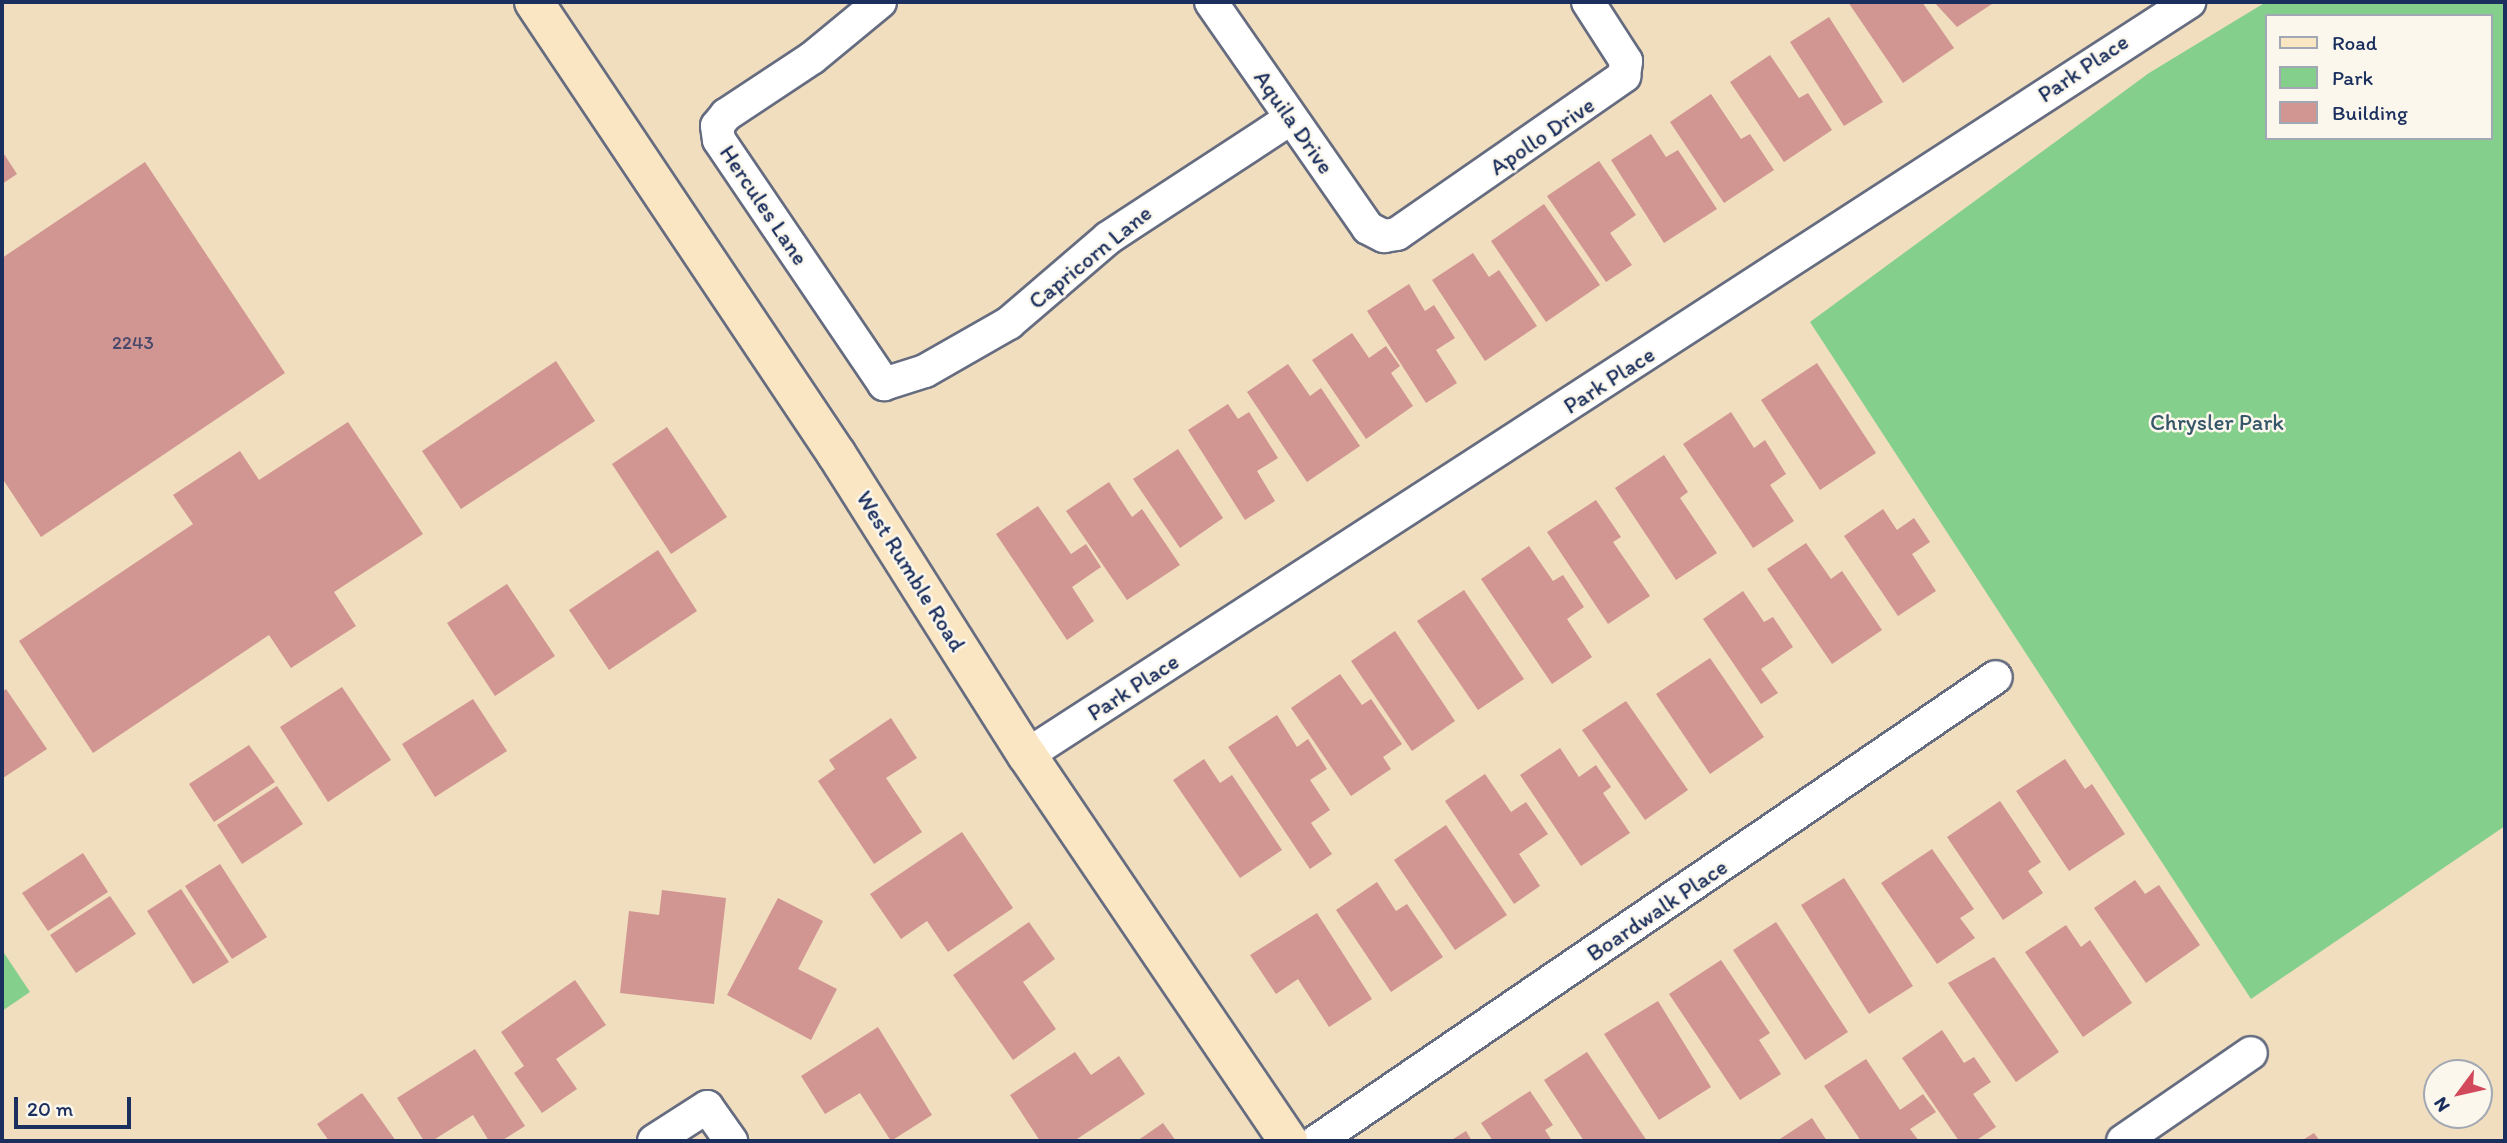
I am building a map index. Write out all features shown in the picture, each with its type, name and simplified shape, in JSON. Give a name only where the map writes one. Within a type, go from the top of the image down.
[{"type":"street","name":"West Rumble Road","points":[[534,2],[837,455],[1027,755],[1288,1141]]},
{"type":"street","name":"Hercules Lane","points":[[880,2],[812,58],[726,115],[717,126],[719,140],[884,384]]},
{"type":"street","name":"Aquila Drive","points":[[1211,2],[1368,228],[1384,236]]},
{"type":"street","name":"Apollo Drive","points":[[1384,236],[1397,234],[1624,76],[1626,61],[1588,2]]},
{"type":"street","name":"Park Place","points":[[1027,755],[2189,2]]},
{"type":"street","name":"Capricorn Lane","points":[[884,384],[925,371],[1009,323],[1108,237],[1290,119]]},
{"type":"street","name":"Boardwalk Place","points":[[1317,1141],[1997,677]]},
{"type":"street","points":[[2123,1141],[2252,1053]]},
{"type":"street","points":[[654,1141],[706,1107],[730,1141]]},
{"type":"green space","name":"Chrysler Park","points":[[2266,2],[2505,2],[2505,826],[2251,999],[1810,322],[2149,73]]},
{"type":"green space","points":[[2,950],[30,992],[2,1011]]},
{"type":"building","points":[[1848,2],[1922,2],[1954,48],[1903,83]]},
{"type":"building","points":[[1934,2],[1995,2],[1957,27]]},
{"type":"building","points":[[1829,17],[1883,102],[1844,126],[1790,42]]},
{"type":"building","points":[[1770,55],[1799,98],[1808,93],[1832,130],[1784,162],[1730,82]]},
{"type":"building","points":[[1711,94],[1741,139],[1750,134],[1774,170],[1724,203],[1670,122]]},
{"type":"building","points":[[1651,134],[1666,157],[1678,150],[1717,209],[1664,243],[1611,160]]},
{"type":"building","points":[[2,151],[17,174],[2,184]]},
{"type":"building","points":[[1599,161],[1636,215],[1610,233],[1632,265],[1606,282],[1547,196]]},
{"type":"building","points":[[145,162],[285,373],[41,537],[2,478],[2,258]]},
{"type":"building","points":[[1544,204],[1600,285],[1546,322],[1491,241]]},
{"type":"building","points":[[1473,253],[1489,277],[1499,270],[1537,326],[1485,361],[1432,280]]},
{"type":"building","points":[[1409,284],[1425,311],[1434,305],[1455,338],[1436,350],[1457,383],[1426,403],[1367,311]]},
{"type":"building","points":[[1352,333],[1369,358],[1386,346],[1400,366],[1391,373],[1413,406],[1366,439],[1312,360]]},
{"type":"building","points":[[556,361],[595,421],[461,509],[422,451]]},
{"type":"building","points":[[1817,363],[1876,453],[1820,490],[1761,400]]},
{"type":"building","points":[[1288,364],[1310,396],[1321,388],[1360,446],[1307,482],[1247,392]]},
{"type":"building","points":[[1228,404],[1238,419],[1249,412],[1278,458],[1257,471],[1275,501],[1245,520],[1188,430]]},
{"type":"building","points":[[1731,412],[1754,448],[1765,440],[1786,474],[1770,485],[1794,521],[1753,548],[1683,444]]},
{"type":"building","points":[[348,422],[423,534],[334,592],[356,626],[291,668],[269,635],[93,753],[19,641],[193,524],[173,495],[240,451],[259,480]]},
{"type":"building","points":[[667,427],[727,517],[671,554],[612,464]]},
{"type":"building","points":[[1178,449],[1223,518],[1180,548],[1133,479]]},
{"type":"building","points":[[1664,455],[1688,492],[1680,498],[1717,553],[1676,580],[1615,488]]},
{"type":"building","points":[[1109,482],[1132,517],[1142,509],[1180,565],[1127,600],[1066,511]]},
{"type":"building","points":[[1596,500],[1621,537],[1613,542],[1650,596],[1608,624],[1547,532]]},
{"type":"building","points":[[1038,506],[1071,554],[1086,544],[1101,567],[1072,587],[1094,621],[1067,640],[996,534]]},
{"type":"building","points":[[1883,509],[1897,530],[1914,518],[1930,542],[1912,554],[1936,591],[1898,616],[1844,536]]},
{"type":"building","points":[[1806,543],[1831,579],[1842,571],[1882,630],[1832,664],[1767,569]]},
{"type":"building","points":[[1529,546],[1553,581],[1563,575],[1584,607],[1567,619],[1592,657],[1552,684],[1481,579]]},
{"type":"building","points":[[658,550],[697,611],[609,670],[569,610]]},
{"type":"building","points":[[507,584],[555,656],[495,696],[447,623]]},
{"type":"building","points":[[1464,590],[1524,679],[1478,710],[1417,621]]},
{"type":"building","points":[[1743,591],[1764,622],[1773,617],[1793,647],[1761,669],[1778,693],[1761,704],[1703,619]]},
{"type":"building","points":[[1395,631],[1455,721],[1412,751],[1351,661]]},
{"type":"building","points":[[1710,658],[1764,737],[1710,774],[1656,694]]},
{"type":"building","points":[[1340,674],[1362,705],[1371,699],[1402,744],[1383,757],[1391,769],[1351,796],[1291,708]]},
{"type":"building","points":[[342,687],[391,760],[328,802],[280,727]]},
{"type":"building","points":[[6,689],[47,749],[3,778],[2,692]]},
{"type":"building","points":[[473,699],[507,751],[435,797],[402,744]]},
{"type":"building","points":[[1626,701],[1688,790],[1645,820],[1582,730]]},
{"type":"building","points":[[1277,715],[1297,747],[1308,739],[1327,769],[1310,780],[1330,810],[1311,823],[1332,854],[1310,869],[1228,747]]},
{"type":"building","points":[[891,718],[917,758],[886,778],[922,832],[874,864],[818,781],[835,769],[829,760]]},
{"type":"building","points":[[249,745],[275,782],[214,822],[189,784]]},
{"type":"building","points":[[1560,748],[1579,777],[1596,765],[1611,787],[1603,793],[1630,833],[1581,866],[1520,775]]},
{"type":"building","points":[[1204,759],[1220,783],[1232,775],[1282,850],[1240,878],[1173,780]]},
{"type":"building","points":[[2065,759],[2085,789],[2092,784],[2125,834],[2069,871],[2016,791]]},
{"type":"building","points":[[1485,774],[1511,812],[1526,802],[1548,834],[1519,854],[1540,886],[1514,904],[1445,801]]},
{"type":"building","points":[[277,786],[303,824],[242,864],[217,825]]},
{"type":"building","points":[[2000,801],[2041,862],[2028,871],[2043,893],[2003,920],[1947,837]]},
{"type":"building","points":[[1446,825],[1507,915],[1455,950],[1394,860]]},
{"type":"building","points":[[962,832],[1013,908],[948,952],[927,921],[901,939],[870,894]]},
{"type":"building","points":[[1932,849],[1974,909],[1960,918],[1975,938],[1937,964],[1881,883]]},
{"type":"building","points":[[83,853],[108,892],[48,931],[22,893]]},
{"type":"building","points":[[220,864],[267,937],[232,959],[185,886]]},
{"type":"building","points":[[1844,878],[1913,986],[1869,1014],[1801,905]]},
{"type":"building","points":[[2135,880],[2145,894],[2159,885],[2200,945],[2146,983],[2094,908]]},
{"type":"building","points":[[1377,882],[1396,911],[1407,904],[1443,957],[1391,992],[1336,910]]},
{"type":"building","points":[[181,889],[229,962],[193,984],[147,911]]},
{"type":"building","points":[[662,890],[726,898],[714,1004],[620,993],[629,911],[659,915]]},
{"type":"building","points":[[110,896],[136,934],[76,973],[50,935]]},
{"type":"building","points":[[778,898],[823,921],[798,969],[837,989],[811,1040],[727,995]]},
{"type":"building","points":[[1317,913],[1372,999],[1329,1027],[1298,979],[1276,994],[1250,955]]},
{"type":"building","points":[[1029,922],[1055,959],[1023,982],[1056,1029],[1013,1060],[953,975]]},
{"type":"building","points":[[1776,922],[1848,1032],[1805,1060],[1733,950]]},
{"type":"building","points":[[2066,925],[2081,947],[2090,940],[2132,1003],[2083,1037],[2025,952]]},
{"type":"building","points":[[1994,957],[2059,1052],[2016,1082],[1948,983]]},
{"type":"building","points":[[1721,960],[1770,1033],[1759,1040],[1781,1074],[1740,1100],[1669,994]]},
{"type":"building","points":[[575,980],[606,1025],[556,1059],[577,1089],[542,1113],[514,1073],[524,1066],[501,1032]]},
{"type":"building","points":[[1658,1001],[1711,1087],[1659,1120],[1604,1034]]},
{"type":"building","points":[[878,1027],[932,1115],[891,1141],[860,1093],[825,1114],[801,1076]]},
{"type":"building","points":[[1942,1030],[1964,1063],[1974,1057],[1991,1082],[1973,1094],[1996,1127],[1975,1141],[1959,1141],[1902,1058]]},
{"type":"building","points":[[475,1049],[525,1126],[501,1141],[489,1141],[473,1115],[432,1141],[424,1141],[397,1098]]},
{"type":"building","points":[[1075,1052],[1091,1075],[1119,1056],[1145,1094],[1074,1141],[1040,1141],[1010,1095]]},
{"type":"building","points":[[1587,1052],[1647,1141],[1584,1141],[1544,1080]]},
{"type":"building","points":[[1866,1059],[1900,1110],[1923,1094],[1936,1112],[1910,1129],[1919,1141],[1861,1141],[1824,1086]]},
{"type":"building","points":[[1530,1091],[1553,1125],[1545,1130],[1552,1141],[1493,1141],[1481,1123]]},
{"type":"building","points":[[362,1093],[396,1141],[329,1141],[317,1124]]},
{"type":"building","points":[[1812,1118],[1827,1141],[1777,1141]]},
{"type":"building","points":[[1163,1123],[1176,1141],[1137,1141]]},
{"type":"building","points":[[1466,1131],[1472,1141],[1450,1141]]},
{"type":"building","points":[[2314,1133],[2320,1141],[2301,1141]]}]
